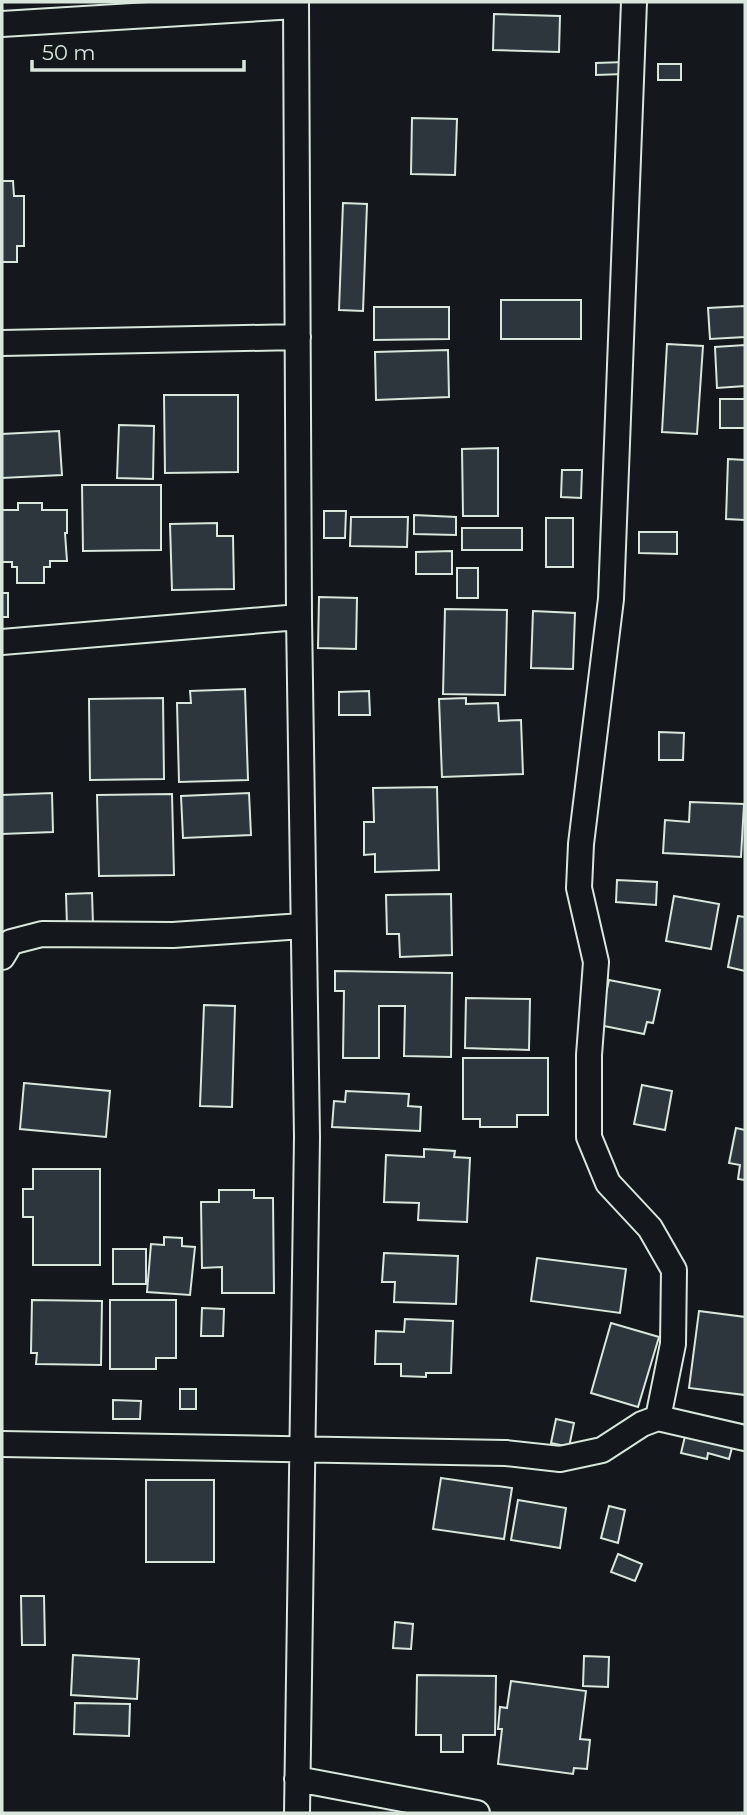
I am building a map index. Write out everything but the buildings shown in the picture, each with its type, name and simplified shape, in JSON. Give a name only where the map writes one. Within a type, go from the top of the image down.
[{"type":"street","points":[[634,2],[611,599],[581,844],[579,888],[596,962],[589,1055],[589,1137],[608,1183],[650,1228],[674,1270],[673,1344],[658,1418]]},
{"type":"street","points":[[2,24],[296,4],[299,617],[307,1137],[297,1813]]},
{"type":"street","points":[[2,343],[298,337]]},
{"type":"street","points":[[2,642],[299,617]]},
{"type":"street","points":[[2,957],[11,942],[42,934],[173,935],[302,926]]},
{"type":"street","points":[[2,1444],[506,1453],[560,1459],[602,1450],[642,1423],[658,1418],[745,1438]]},
{"type":"street","points":[[297,1779],[477,1813]]}]
